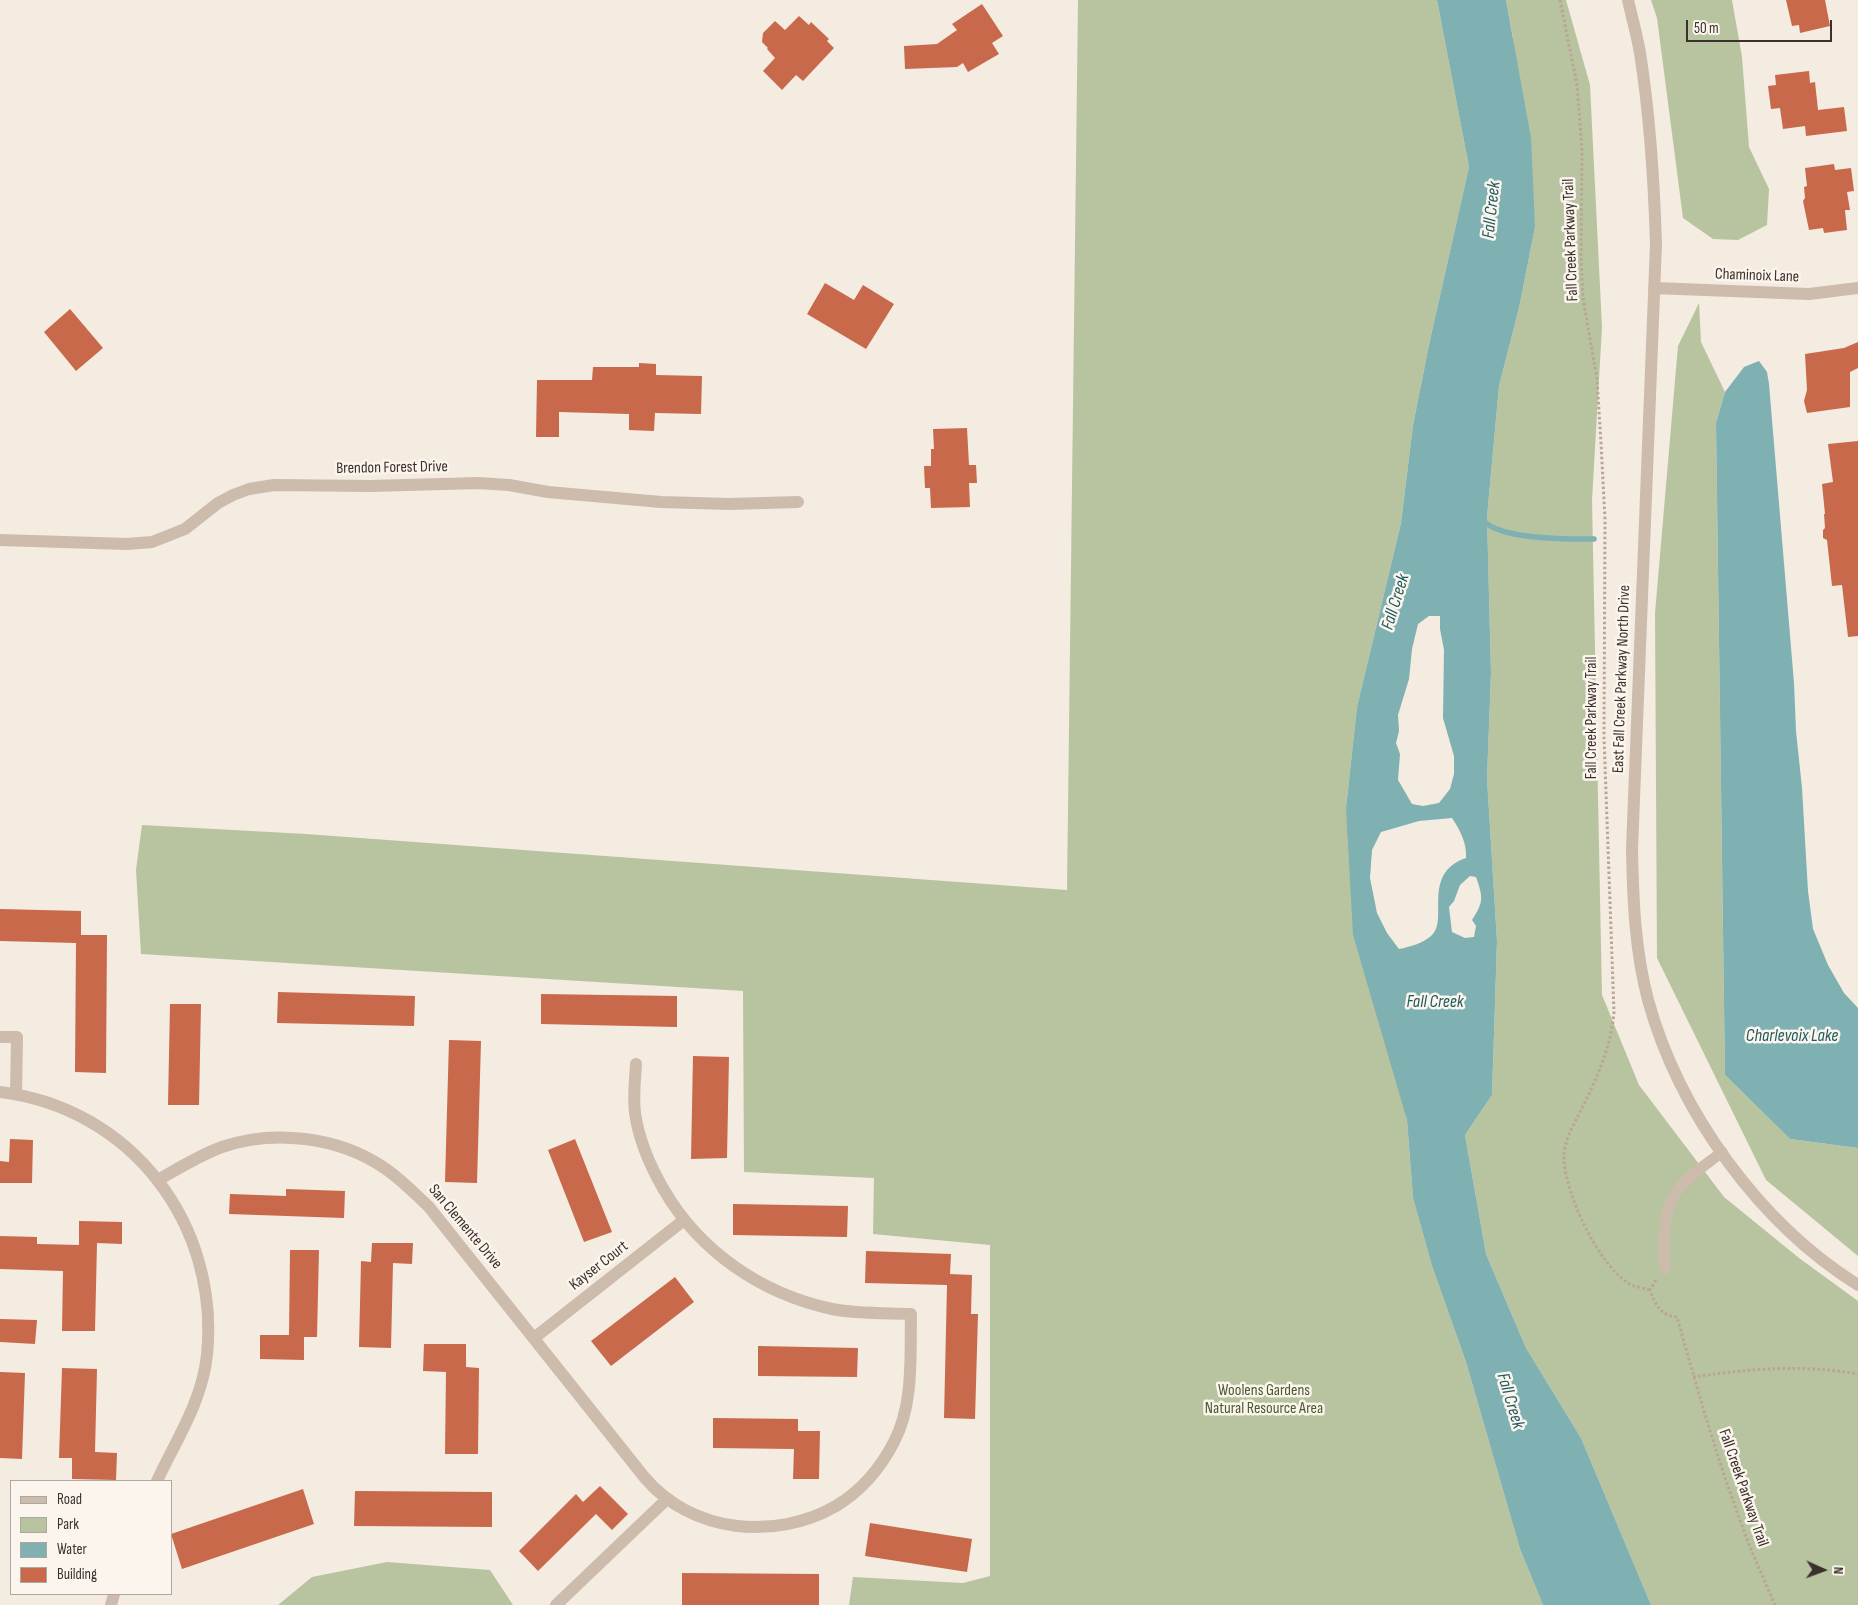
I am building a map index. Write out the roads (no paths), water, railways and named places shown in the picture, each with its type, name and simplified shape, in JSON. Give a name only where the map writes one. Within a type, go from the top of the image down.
[{"type":"street","name":"East Fall Creek Parkway North Drive","points":[[1628,0],[1640,53],[1652,148],[1656,244],[1632,849],[1635,916],[1640,962],[1648,1000],[1660,1035],[1685,1093],[1722,1152],[1745,1184],[1769,1211],[1802,1242],[1858,1285]]},
{"type":"street","name":"Chaminoix Lane","points":[[1654,288],[1809,294],[1858,288]]},
{"type":"street","name":"Brendon Forest Drive","points":[[0,540],[127,544],[152,542],[185,529],[218,503],[233,495],[274,485],[371,486],[478,483],[508,485],[567,494],[662,502],[729,504],[798,502]]},
{"type":"street","points":[[0,1036],[17,1037],[16,1094]]},
{"type":"street","points":[[636,1064],[635,1112],[646,1156],[668,1197],[684,1220]]},
{"type":"street","points":[[0,1092],[16,1094],[63,1108],[96,1125],[126,1146],[158,1180],[187,1225],[200,1260],[207,1294],[209,1320],[207,1356],[200,1391],[182,1435],[158,1480]]},
{"type":"street","name":"San Clemente Drive","points":[[158,1180],[204,1154],[230,1145],[253,1140],[284,1138],[312,1140],[355,1153],[381,1166],[416,1194],[645,1478],[667,1498],[687,1511],[713,1521],[762,1528],[802,1521],[835,1506],[864,1484],[881,1464],[902,1424],[910,1379],[911,1314],[840,1310],[788,1296],[762,1284],[731,1265],[702,1241],[684,1220]]},
{"type":"street","name":"Kayser Court","points":[[534,1338],[684,1220]]},
{"type":"street","points":[[556,1605],[667,1498]]},
{"type":"lane","points":[[1666,1269],[1664,1251],[1666,1226],[1674,1196],[1690,1176],[1722,1152]]},
{"type":"water","name":"Fall Creek","points":[[1437,0],[1506,0],[1531,138],[1535,227],[1519,308],[1499,386],[1487,517],[1491,673],[1487,779],[1497,941],[1492,1095],[1465,1135],[1486,1254],[1526,1348],[1581,1438],[1651,1605],[1543,1605],[1520,1549],[1466,1362],[1432,1266],[1413,1198],[1407,1120],[1353,935],[1346,808],[1357,707],[1401,523],[1413,425],[1469,167]],"holes":[[[1429,616],[1440,616],[1440,629],[1444,650],[1443,718],[1454,756],[1454,774],[1450,789],[1439,803],[1423,806],[1412,804],[1398,780],[1400,754],[1396,743],[1399,731],[1398,715],[1409,679],[1412,649],[1418,624]],[[1452,818],[1462,837],[1466,858],[1452,865],[1444,875],[1438,897],[1438,920],[1436,929],[1431,936],[1424,941],[1399,949],[1387,933],[1377,913],[1370,878],[1372,850],[1381,832],[1419,821]],[[1470,876],[1476,877],[1480,890],[1479,908],[1472,920],[1476,926],[1474,937],[1465,938],[1452,932],[1449,907],[1454,901],[1460,885]]]},
{"type":"water","name":"Charlevoix Lake","points":[[1759,361],[1767,372],[1769,384],[1794,683],[1808,891],[1813,929],[1828,965],[1844,993],[1858,1008],[1858,1148],[1790,1139],[1725,1075],[1716,423],[1725,392],[1744,367]]},
{"type":"waterway","points":[[1483,520],[1491,527],[1519,535],[1594,539]]},
{"type":"park label","name":"Woolens Gardens Natural Resource Area","points":[[1264,1400]]}]
